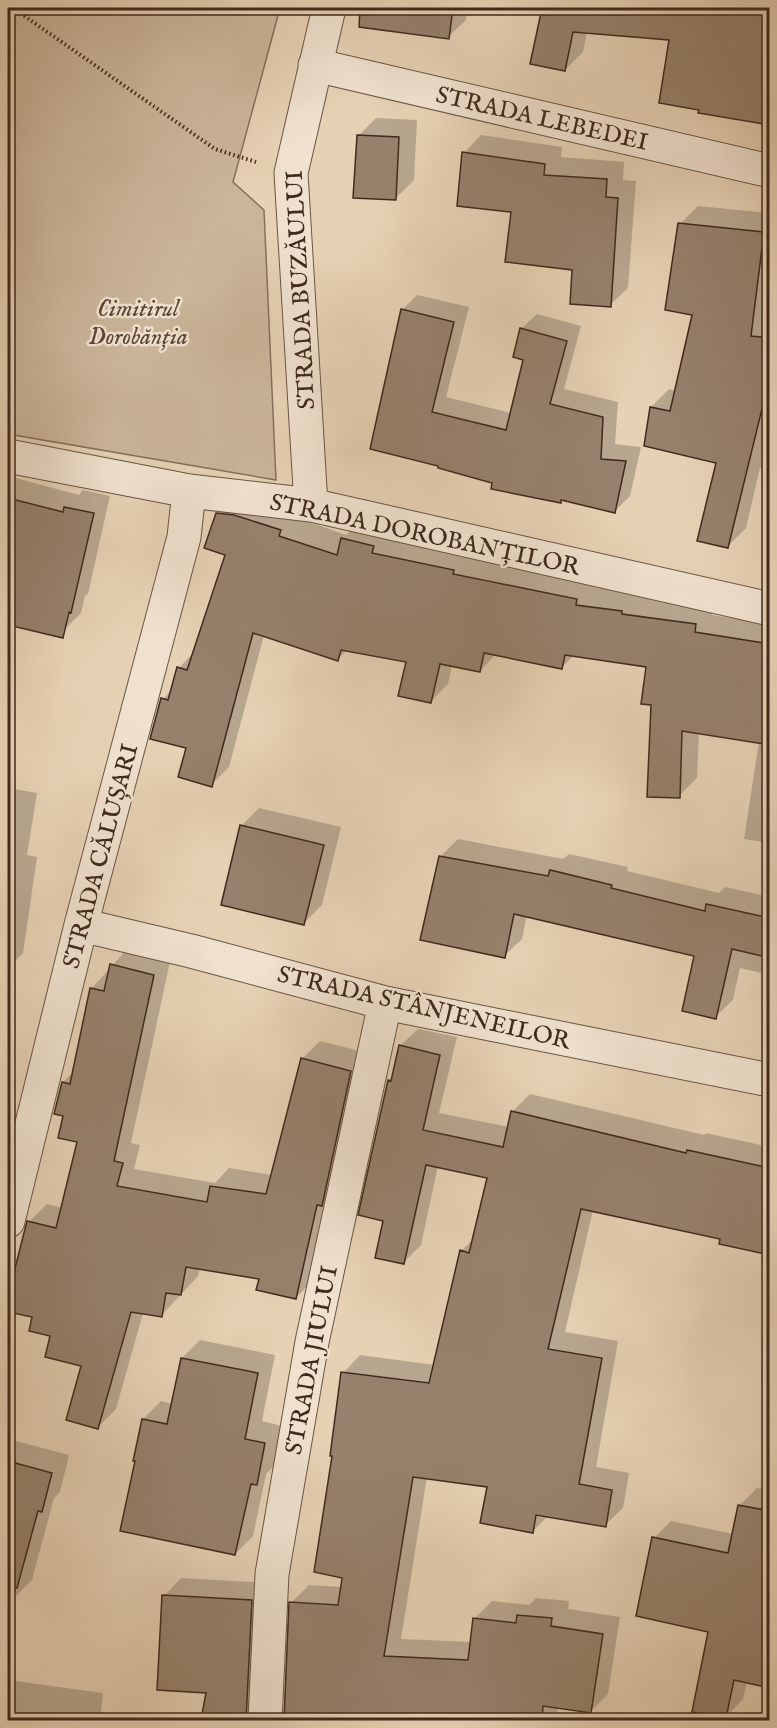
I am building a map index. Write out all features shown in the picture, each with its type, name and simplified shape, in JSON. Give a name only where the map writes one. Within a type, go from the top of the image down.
[{"type":"street","name":"STRADA BUZĂULUI","points":[[311,505],[291,173],[328,8]]},
{"type":"street","name":"STRADA LEBEDEI","points":[[315,65],[770,171]]},
{"type":"street","name":"STRADA DOROBANȚILOR","points":[[8,456],[189,491],[311,505],[770,609]]},
{"type":"street","name":"STRADA CĂLUȘARI","points":[[8,1221],[81,925],[184,537],[189,491]]},
{"type":"street","name":"STRADA STÂNJENEILOR","points":[[81,925],[191,951],[385,1003],[770,1080]]},
{"type":"street","name":"STRADA JIULUI","points":[[265,1720],[272,1574],[312,1342],[385,1003]]},
{"type":"path","points":[[13,8],[215,149],[291,173]]},
{"type":"green space","name":"Cimitirul Dorobănția","points":[[8,8],[280,8],[233,182],[264,210],[276,480],[8,434]]},
{"type":"building","points":[[360,8],[453,8],[449,39],[359,27]]},
{"type":"building","points":[[542,8],[770,8],[770,125],[698,113],[699,110],[659,103],[669,40],[573,32],[565,71],[530,64]]},
{"type":"building","points":[[357,135],[399,137],[396,200],[353,198]]},
{"type":"building","points":[[462,152],[545,164],[544,175],[607,179],[606,197],[618,198],[611,307],[570,304],[572,270],[505,262],[511,212],[457,206]]},
{"type":"building","points":[[678,223],[764,232],[751,336],[770,338],[770,376],[728,548],[697,541],[716,463],[644,446],[650,407],[670,411],[692,315],[665,310]]},
{"type":"building","points":[[401,309],[454,322],[432,412],[506,430],[523,360],[513,357],[520,328],[567,341],[550,404],[603,417],[601,459],[626,461],[615,513],[561,500],[561,503],[491,489],[492,483],[438,468],[438,466],[370,449]]},
{"type":"building","points":[[8,498],[63,512],[64,507],[94,513],[63,638],[8,625]]},
{"type":"building","points":[[216,513],[234,515],[281,530],[279,536],[337,555],[341,538],[374,546],[372,553],[454,570],[453,574],[577,599],[576,605],[696,624],[695,632],[770,644],[770,745],[682,731],[680,798],[647,797],[651,705],[641,704],[646,667],[565,655],[562,669],[484,653],[480,672],[440,664],[431,703],[398,696],[406,662],[341,650],[338,661],[253,633],[212,787],[178,777],[186,748],[150,739],[161,698],[168,700],[177,667],[187,670],[225,555],[204,548]]},
{"type":"building","points":[[240,825],[324,845],[304,925],[221,905]]},
{"type":"building","points":[[439,856],[548,876],[550,870],[612,885],[611,888],[705,911],[706,904],[770,918],[770,958],[732,949],[716,1019],[682,1011],[694,956],[514,914],[505,958],[420,940]]},
{"type":"building","points":[[110,964],[154,975],[114,1161],[123,1163],[117,1186],[207,1202],[210,1186],[266,1194],[301,1058],[351,1071],[322,1206],[317,1205],[296,1299],[256,1290],[259,1279],[186,1267],[181,1295],[166,1293],[162,1317],[131,1312],[98,1429],[66,1420],[81,1366],[45,1357],[50,1336],[29,1331],[32,1317],[8,1312],[8,1296],[27,1221],[56,1228],[77,1142],[58,1138],[63,1116],[54,1114],[62,1082],[70,1084],[90,988],[104,991]]},
{"type":"building","points":[[399,1045],[440,1055],[423,1130],[503,1147],[511,1111],[686,1153],[687,1150],[770,1168],[770,1255],[719,1244],[720,1239],[581,1209],[548,1349],[602,1358],[579,1484],[612,1490],[606,1527],[536,1515],[533,1533],[480,1523],[487,1487],[413,1477],[384,1656],[468,1660],[473,1618],[516,1623],[517,1615],[552,1618],[551,1626],[603,1634],[591,1713],[543,1706],[542,1720],[284,1720],[289,1602],[338,1605],[342,1578],[314,1572],[332,1456],[330,1456],[341,1372],[429,1383],[460,1250],[469,1253],[487,1178],[426,1165],[404,1264],[375,1258],[383,1221],[358,1215],[388,1080],[391,1081]]},
{"type":"building","points":[[181,1358],[258,1373],[245,1439],[265,1443],[257,1485],[251,1484],[235,1555],[120,1531],[142,1419],[167,1424]]},
{"type":"building","points":[[8,1461],[52,1473],[42,1512],[38,1511],[17,1588],[8,1587]]},
{"type":"building","points":[[738,1505],[770,1511],[770,1688],[734,1680],[726,1718],[692,1712],[708,1632],[636,1616],[652,1537],[728,1553]]},
{"type":"building","points":[[162,1595],[252,1600],[246,1720],[202,1714],[206,1693],[157,1690]]}]
